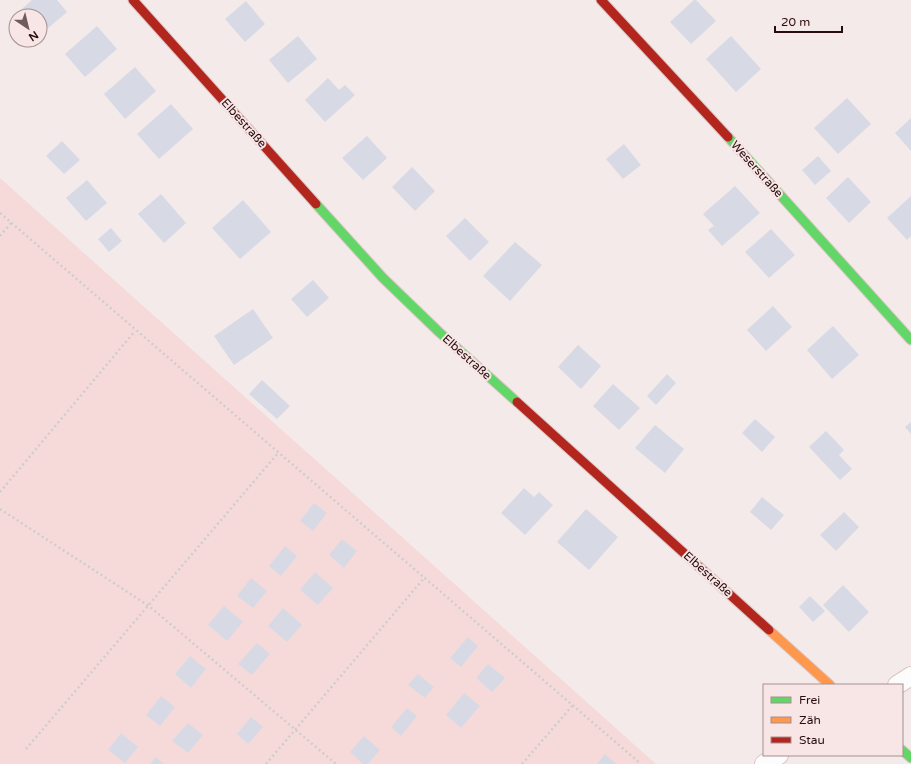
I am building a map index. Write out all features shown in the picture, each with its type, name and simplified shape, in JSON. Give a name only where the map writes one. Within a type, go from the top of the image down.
[{"type":"street","name":"Elbestraße","points":[[134,0],[383,278],[445,337],[829,684]]},
{"type":"street","name":"Weserstraße","points":[[601,0],[721,129],[911,340]]},
{"type":"street","points":[[899,684],[911,676]]},
{"type":"street","points":[[903,751],[911,758]]},
{"type":"street","points":[[764,764],[777,756]]},
{"type":"path","points":[[0,213],[641,764]]},
{"type":"path","points":[[0,236],[11,223]]},
{"type":"path","points":[[0,492],[136,331]]},
{"type":"path","points":[[26,749],[279,452]]},
{"type":"path","points":[[0,509],[149,606],[336,764]]},
{"type":"path","points":[[266,764],[425,577]]},
{"type":"path","points":[[522,764],[573,705]]},
{"type":"shaded area","points":[[0,178],[656,764],[0,764]]},
{"type":"building","points":[[32,0],[57,0],[67,12],[48,28],[48,8],[23,8]]},
{"type":"building","points":[[694,0],[696,0],[716,21],[691,44],[670,22]]},
{"type":"building","points":[[246,1],[265,24],[245,42],[225,19]]},
{"type":"building","points":[[97,26],[117,49],[85,77],[65,54]]},
{"type":"building","points":[[298,36],[317,59],[288,83],[269,60]]},
{"type":"building","points":[[731,36],[761,69],[736,92],[706,59]]},
{"type":"building","points":[[135,67],[156,91],[125,119],[104,94]]},
{"type":"building","points":[[328,78],[339,90],[345,85],[355,95],[325,122],[305,100]]},
{"type":"building","points":[[847,98],[871,124],[838,154],[814,128]]},
{"type":"building","points":[[171,104],[193,129],[159,159],[137,134]]},
{"type":"building","points":[[911,118],[911,151],[895,133]]},
{"type":"building","points":[[367,136],[387,158],[363,180],[342,158]]},
{"type":"building","points":[[62,141],[80,160],[64,174],[46,156]]},
{"type":"building","points":[[624,144],[641,165],[623,179],[606,159]]},
{"type":"building","points":[[818,156],[831,171],[815,185],[802,170]]},
{"type":"building","points":[[412,167],[435,191],[415,211],[392,187]]},
{"type":"building","points":[[848,177],[871,202],[849,223],[826,198]]},
{"type":"building","points":[[87,180],[107,203],[86,221],[66,198]]},
{"type":"building","points":[[735,186],[760,213],[722,246],[708,230],[714,226],[703,214]]},
{"type":"building","points":[[161,194],[186,223],[164,243],[138,214]]},
{"type":"building","points":[[911,196],[911,236],[907,240],[887,218]]},
{"type":"building","points":[[243,200],[271,232],[240,259],[212,228]]},
{"type":"building","points":[[465,218],[489,242],[470,261],[446,236]]},
{"type":"building","points":[[111,228],[122,241],[109,252],[98,239]]},
{"type":"building","points":[[771,229],[795,255],[769,278],[745,252]]},
{"type":"building","points":[[515,242],[542,265],[510,301],[483,276]]},
{"type":"building","points":[[313,280],[329,298],[307,317],[291,299]]},
{"type":"building","points":[[773,306],[792,327],[766,351],[747,330]]},
{"type":"building","points":[[253,309],[273,338],[234,365],[214,336]]},
{"type":"building","points":[[833,326],[859,355],[832,379],[807,350]]},
{"type":"building","points":[[578,345],[601,366],[581,389],[558,367]]},
{"type":"building","points":[[667,374],[676,383],[656,405],[647,396]]},
{"type":"building","points":[[262,380],[290,406],[277,419],[249,394]]},
{"type":"building","points":[[613,384],[640,408],[619,430],[593,406]]},
{"type":"building","points":[[755,419],[775,437],[762,452],[742,433]]},
{"type":"building","points":[[911,422],[911,434],[905,427]]},
{"type":"building","points":[[655,425],[684,449],[665,473],[635,448]]},
{"type":"building","points":[[826,431],[844,450],[839,455],[852,469],[840,480],[809,447]]},
{"type":"building","points":[[524,488],[534,497],[539,492],[553,505],[525,535],[501,513]]},
{"type":"building","points":[[762,497],[784,515],[771,530],[750,512]]},
{"type":"building","points":[[314,503],[327,513],[313,531],[300,521]]},
{"type":"building","points":[[586,509],[618,537],[589,570],[557,542]]},
{"type":"building","points":[[844,512],[859,527],[836,551],[820,535]]},
{"type":"building","points":[[342,539],[357,551],[344,568],[329,555]]},
{"type":"building","points":[[285,546],[297,556],[281,576],[269,566]]},
{"type":"building","points":[[315,572],[333,588],[318,605],[300,590]]},
{"type":"building","points":[[251,578],[267,591],[253,608],[237,596]]},
{"type":"building","points":[[843,585],[869,612],[849,632],[823,605]]},
{"type":"building","points":[[810,596],[825,611],[813,622],[799,607]]},
{"type":"building","points":[[224,606],[243,622],[227,641],[208,625]]},
{"type":"building","points":[[283,608],[302,625],[287,642],[268,626]]},
{"type":"building","points":[[468,637],[478,646],[461,667],[450,658]]},
{"type":"building","points":[[257,643],[270,654],[252,675],[238,664]]},
{"type":"building","points":[[190,656],[206,669],[191,688],[175,674]]},
{"type":"building","points":[[488,664],[505,678],[492,692],[476,678]]},
{"type":"building","points":[[418,674],[434,687],[425,698],[408,685]]},
{"type":"building","points":[[464,693],[480,706],[461,728],[446,715]]},
{"type":"building","points":[[161,696],[175,707],[160,726],[146,715]]},
{"type":"building","points":[[407,708],[417,716],[401,736],[391,727]]},
{"type":"building","points":[[251,717],[263,727],[248,744],[237,734]]},
{"type":"building","points":[[188,723],[203,735],[188,753],[172,741]]},
{"type":"building","points":[[121,733],[138,747],[125,763],[108,750]]},
{"type":"building","points":[[364,736],[380,750],[368,764],[363,764],[350,752]]},
{"type":"building","points":[[605,754],[616,764],[597,764]]},
{"type":"building","points":[[156,757],[164,764],[150,764]]},
{"type":"traffic: fast","points":[[728,137],[911,340]]},
{"type":"traffic: fast","points":[[316,204],[383,278],[439,332],[517,402]]},
{"type":"traffic: fast","points":[[903,751],[911,758]]},
{"type":"traffic: slow","points":[[769,630],[829,684]]},
{"type":"traffic: jam","points":[[133,0],[316,204]]},
{"type":"traffic: jam","points":[[601,0],[728,137]]},
{"type":"traffic: jam","points":[[517,402],[769,630]]}]
